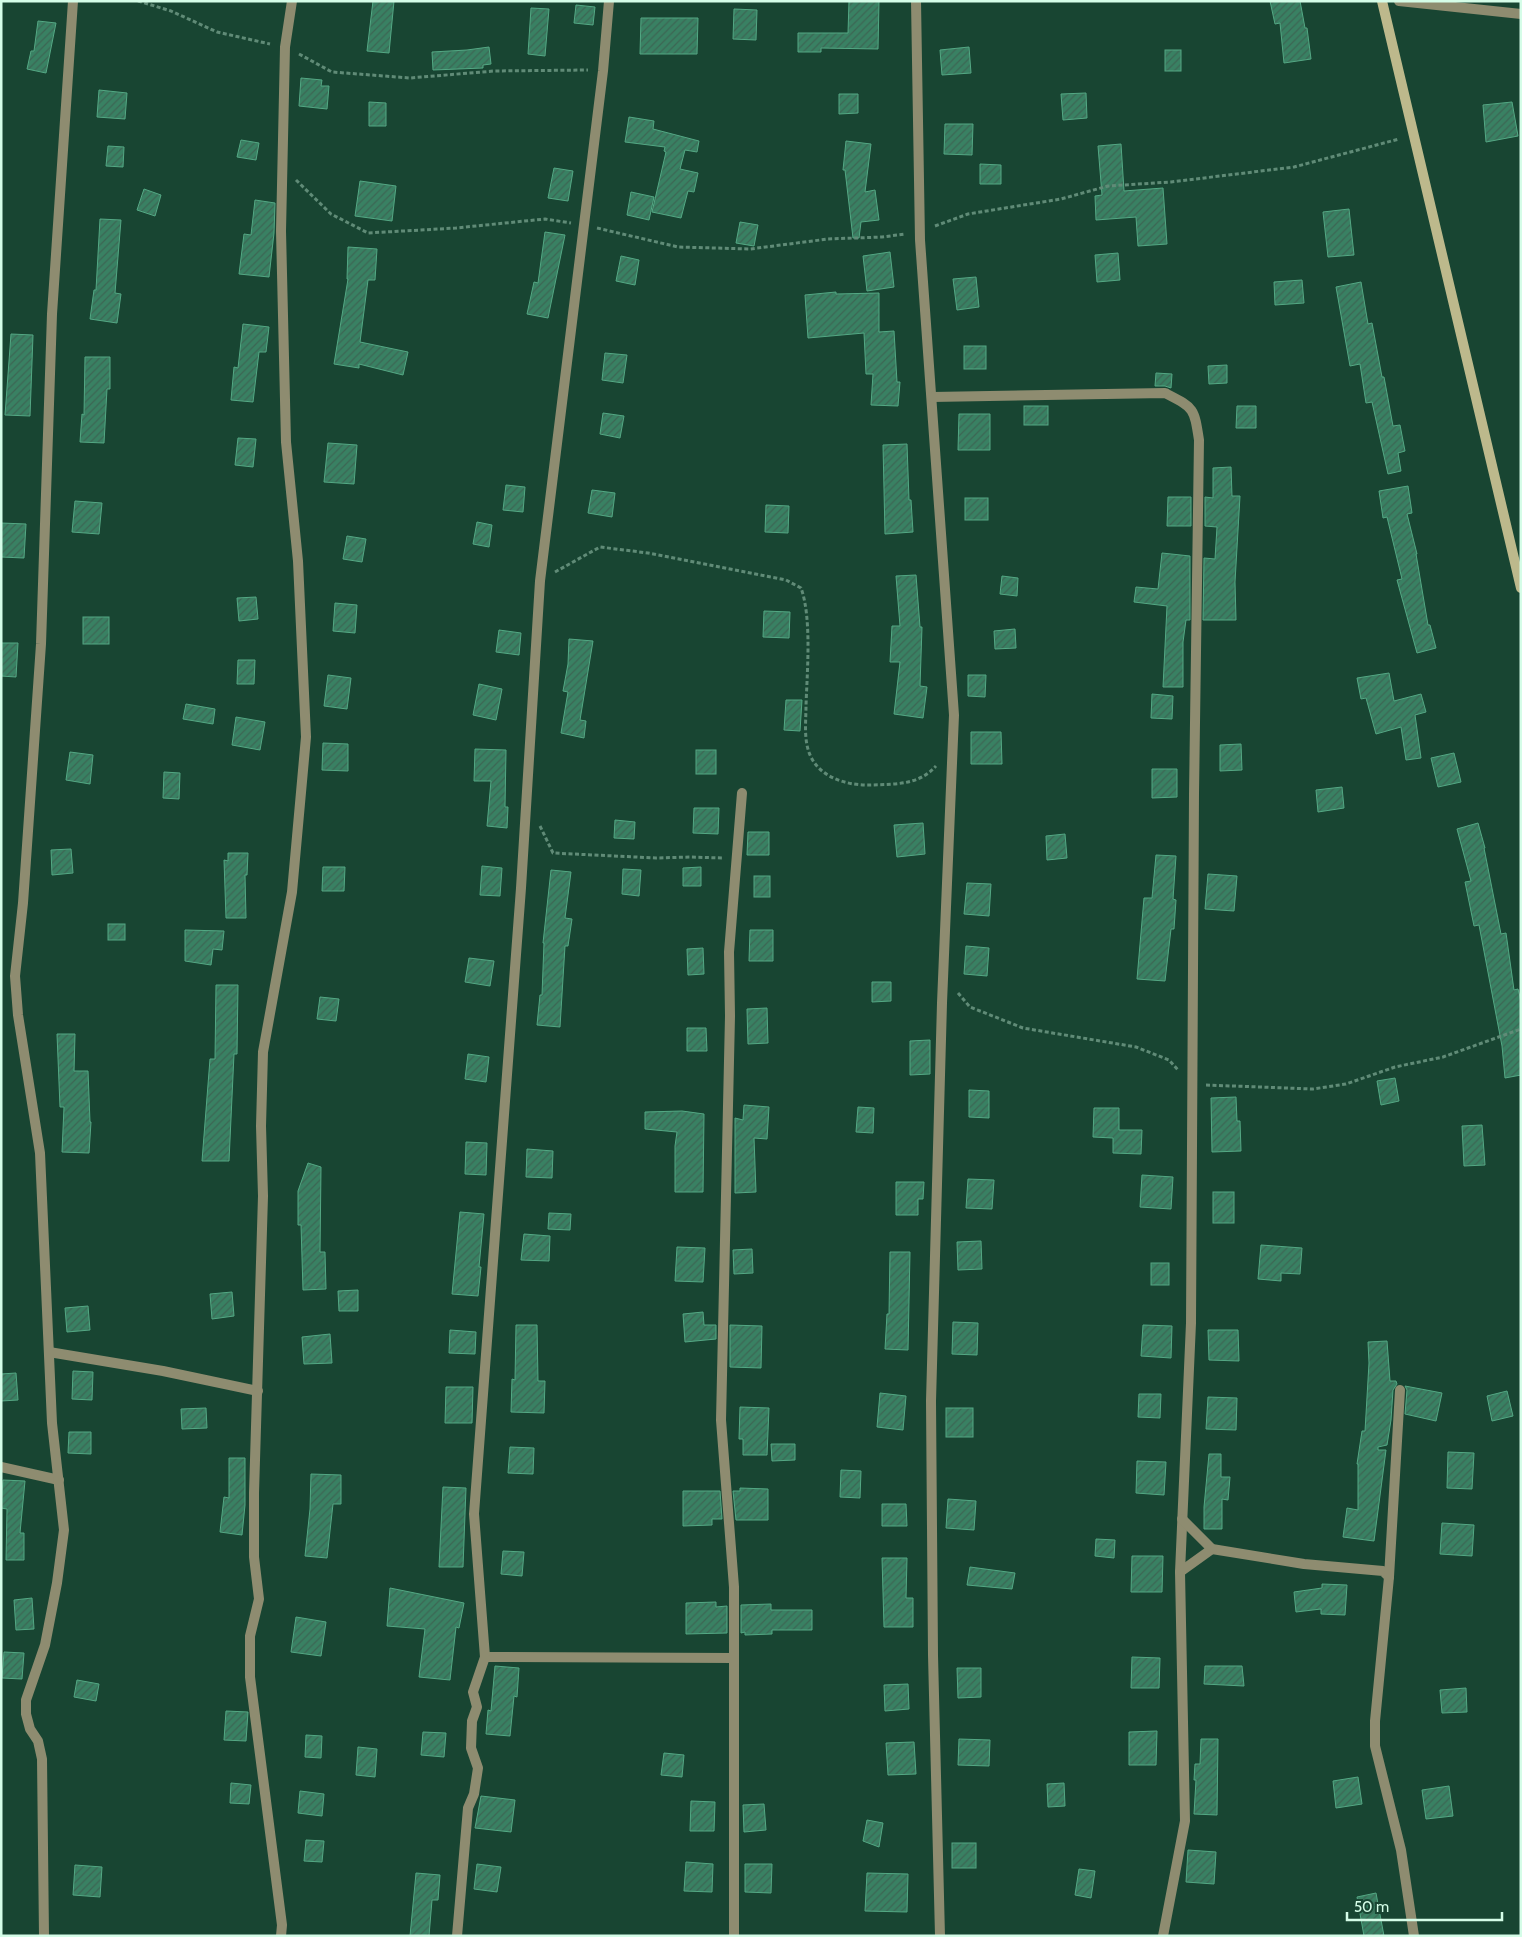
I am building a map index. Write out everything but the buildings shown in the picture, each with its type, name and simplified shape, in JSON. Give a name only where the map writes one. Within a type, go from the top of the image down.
[{"type":"main road","points":[[1382,1],[1521,588]]},
{"type":"street","points":[[44,1936],[42,1759],[38,1741],[30,1729],[26,1714],[26,1700],[45,1645],[57,1583],[64,1530],[52,1423],[40,1153],[18,1015],[15,976],[23,903],[41,644],[52,314],[73,1]]},
{"type":"street","points":[[280,1936],[282,1925],[250,1676],[250,1636],[259,1600],[254,1557],[254,1493],[262,1196],[263,1052],[292,892],[306,737],[298,561],[286,442],[281,231],[285,47],[292,1]]},
{"type":"street","points":[[457,1936],[468,1808],[474,1794],[478,1768],[472,1748],[472,1721],[477,1707],[473,1692],[485,1657],[474,1514],[526,802],[540,581],[603,71],[609,1]]},
{"type":"street","points":[[916,1],[920,231],[954,715],[943,976],[931,1401],[933,1655],[940,1936]]},
{"type":"street","points":[[1399,1],[1521,14]]},
{"type":"street","points":[[932,397],[1164,393],[1186,404],[1195,414],[1199,440],[1194,804],[1191,1323],[1180,1572],[1184,1821],[1163,1936]]},
{"type":"street","points":[[734,1936],[734,1587],[720,1420],[730,1016],[729,952],[742,793]]},
{"type":"street","points":[[49,1352],[164,1371],[258,1391]]},
{"type":"street","points":[[1400,1390],[1389,1577],[1375,1721],[1375,1746],[1401,1850],[1414,1936]]},
{"type":"street","points":[[1,1467],[59,1480]]},
{"type":"street","points":[[1182,1519],[1212,1548],[1304,1564],[1383,1571],[1389,1577]]},
{"type":"street","points":[[1180,1572],[1212,1548]]},
{"type":"street","points":[[485,1657],[734,1658]]},
{"type":"path","points":[[138,1],[171,12],[217,32],[285,47],[332,72],[410,78],[494,71],[603,71]]},
{"type":"path","points":[[282,166],[331,214],[368,233],[456,228],[545,219],[584,225],[678,247],[750,249],[828,239],[882,237],[920,231],[968,214],[1061,199],[1108,186],[1171,182],[1294,167],[1414,135]]},
{"type":"path","points":[[540,581],[600,547],[648,553],[786,580],[801,588],[805,597],[807,651],[806,739],[811,758],[821,771],[838,780],[861,785],[909,783],[930,773],[952,750]]},
{"type":"path","points":[[526,802],[554,853],[656,858],[720,857],[736,863]]},
{"type":"path","points":[[943,976],[970,1007],[1023,1028],[1136,1047],[1169,1060],[1192,1084],[1313,1089],[1346,1084],[1395,1067],[1443,1057],[1521,1029]]}]
